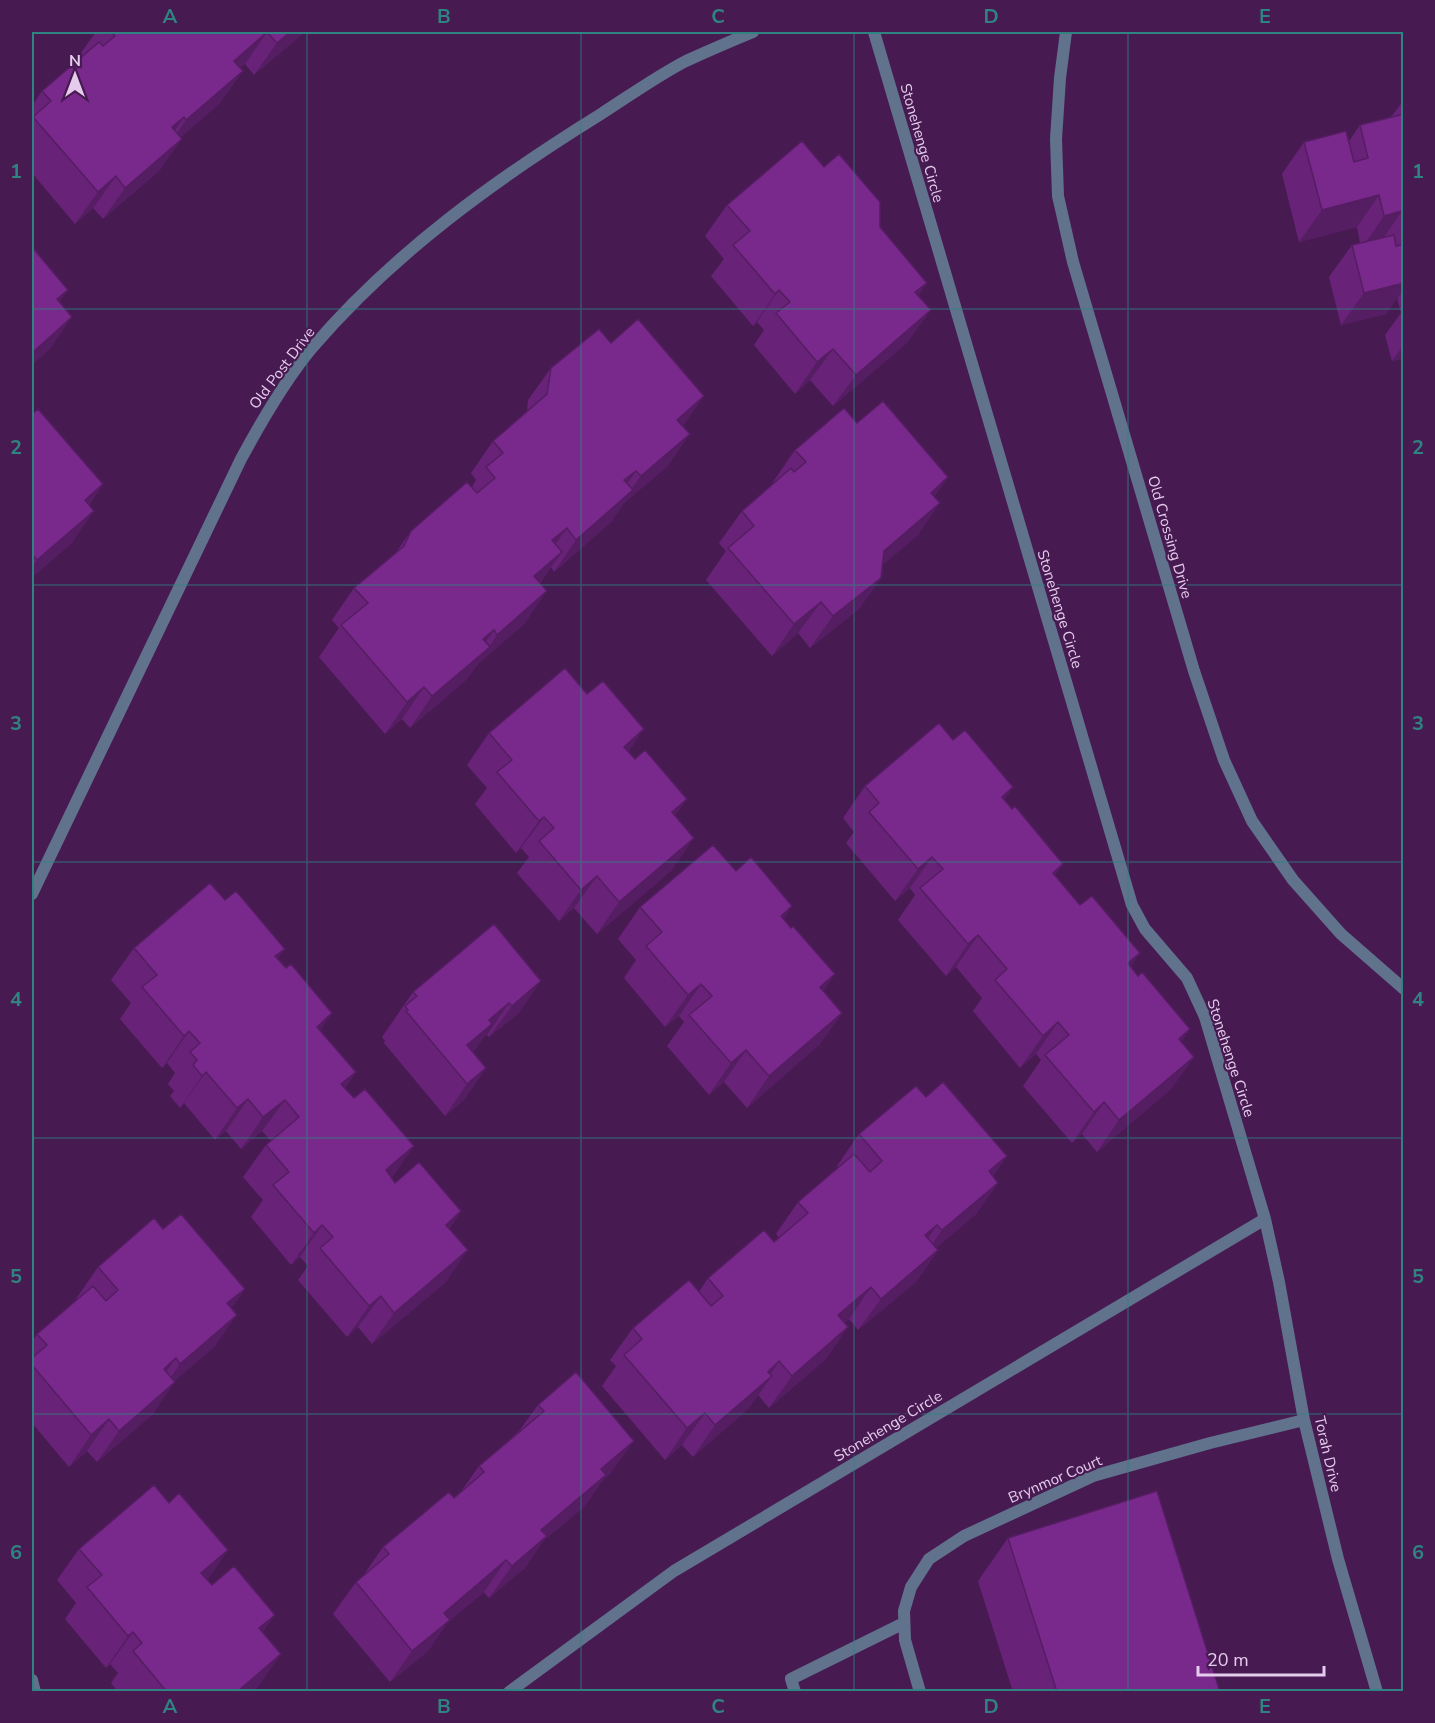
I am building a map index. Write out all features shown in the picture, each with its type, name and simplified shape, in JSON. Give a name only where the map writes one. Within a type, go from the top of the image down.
[{"type":"street","name":"Old Post Drive","points":[[32,894],[261,420],[311,350],[366,290],[424,238],[556,141],[685,62],[753,32]]},
{"type":"street","name":"Stonehenge Circle","points":[[509,1692],[674,1571],[1265,1219],[1204,1017],[1187,978],[1145,929],[1132,904],[874,32]]},
{"type":"street","name":"Old Crossing Drive","points":[[1066,32],[1059,78],[1056,139],[1058,196],[1073,262],[1190,659],[1224,760],[1252,821],[1293,880],[1341,934],[1404,988]]},
{"type":"street","name":"Torah Drive","points":[[1265,1219],[1304,1420],[1338,1559],[1377,1692]]},
{"type":"street","name":"Brynmor Court","points":[[920,1692],[905,1640],[904,1611],[911,1587],[929,1559],[964,1536],[1093,1476],[1210,1443],[1304,1420]]},
{"type":"street","points":[[795,1692],[791,1680],[904,1623]]},
{"type":"street","points":[[32,1680],[35,1692]]},
{"type":"building","points":[[111,32],[267,32],[234,61],[243,71],[186,120],[184,117],[172,127],[182,139],[125,188],[116,176],[98,192],[33,117],[51,101],[42,91],[99,42],[103,46],[115,36]]},
{"type":"building","points":[[267,32],[290,32],[277,43]]},
{"type":"building","points":[[1404,114],[1404,215],[1402,211],[1384,216],[1379,195],[1322,210],[1304,142],[1346,131],[1354,162],[1368,158],[1360,125]]},
{"type":"building","points":[[802,141],[824,167],[839,154],[880,202],[880,227],[927,283],[915,292],[931,310],[856,375],[833,349],[817,362],[776,313],[790,302],[779,290],[775,294],[733,245],[750,231],[727,205]]},
{"type":"building","points":[[1394,235],[1396,246],[1404,244],[1404,283],[1364,293],[1352,245]]},
{"type":"building","points":[[32,247],[68,290],[57,299],[72,317],[32,353]]},
{"type":"building","points":[[638,319],[704,396],[677,420],[690,434],[641,476],[636,471],[624,480],[633,490],[576,540],[567,528],[552,540],[562,552],[534,576],[547,591],[497,635],[494,630],[483,639],[490,647],[432,696],[424,687],[407,702],[341,625],[368,603],[354,588],[404,546],[411,531],[467,482],[477,493],[495,478],[486,467],[503,453],[493,441],[547,394],[551,368],[599,329],[611,343]]},
{"type":"building","points":[[883,401],[948,477],[931,493],[940,503],[884,551],[881,578],[833,616],[821,602],[794,624],[728,548],[754,526],[742,511],[791,468],[794,472],[806,462],[795,450],[844,408],[857,423]]},
{"type":"building","points":[[38,409],[103,484],[85,500],[94,511],[37,560],[32,554],[32,414]]},
{"type":"building","points":[[565,668],[587,694],[603,681],[644,729],[624,747],[635,759],[645,750],[687,799],[672,812],[694,838],[619,902],[597,876],[581,890],[539,841],[554,828],[544,817],[539,821],[497,772],[512,760],[489,733]]},
{"type":"building","points":[[939,723],[953,740],[965,730],[1013,787],[1002,797],[1012,809],[1015,806],[1063,864],[1053,873],[1080,905],[1092,896],[1140,953],[1128,963],[1138,976],[1142,972],[1190,1029],[1179,1039],[1194,1057],[1119,1120],[1104,1102],[1094,1112],[1045,1055],[1069,1035],[1058,1022],[1043,1036],[995,980],[1007,969],[978,935],[968,944],[920,888],[943,869],[932,857],[918,869],[869,812],[879,803],[865,786]]},
{"type":"building","points":[[713,845],[736,871],[751,857],[792,906],[781,916],[791,928],[793,926],[835,974],[820,987],[842,1013],[769,1076],[746,1050],[731,1063],[689,1015],[712,996],[701,984],[688,995],[646,946],[662,932],[640,907]]},
{"type":"building","points":[[210,883],[225,900],[236,891],[285,949],[275,956],[286,968],[291,964],[332,1013],[317,1027],[356,1072],[341,1084],[354,1098],[365,1089],[414,1146],[386,1170],[395,1183],[419,1162],[461,1211],[446,1225],[468,1250],[394,1313],[381,1296],[369,1306],[320,1248],[333,1237],[322,1225],[314,1233],[273,1185],[289,1172],[266,1145],[299,1117],[285,1100],[263,1117],[248,1099],[237,1108],[206,1072],[202,1076],[193,1065],[197,1060],[190,1052],[200,1043],[189,1031],[184,1036],[142,987],[157,975],[134,948]]},
{"type":"building","points":[[494,924],[541,981],[512,1006],[509,1003],[489,1020],[492,1024],[467,1045],[486,1068],[467,1084],[406,1011],[408,1010],[405,1006],[417,996],[413,992]]},
{"type":"building","points":[[943,1082],[1007,1156],[989,1171],[998,1183],[942,1230],[937,1225],[925,1235],[938,1250],[881,1299],[871,1287],[838,1315],[848,1327],[792,1376],[779,1361],[768,1372],[772,1376],[715,1425],[705,1413],[687,1428],[624,1355],[642,1339],[633,1328],[689,1280],[711,1306],[723,1296],[708,1278],[764,1230],[774,1242],[808,1213],[798,1202],[854,1154],[870,1172],[882,1161],[859,1134],[916,1086],[926,1097]]},
{"type":"building","points":[[181,1214],[245,1289],[227,1303],[237,1315],[180,1364],[176,1358],[164,1369],[175,1382],[119,1431],[109,1419],[91,1435],[32,1365],[32,1358],[47,1345],[37,1334],[93,1286],[106,1301],[118,1290],[98,1267],[154,1218],[163,1229]]},
{"type":"building","points":[[576,1372],[634,1441],[601,1469],[606,1475],[541,1530],[547,1536],[512,1566],[506,1560],[444,1613],[450,1620],[412,1651],[356,1582],[389,1554],[383,1547],[449,1492],[454,1498],[484,1472],[479,1466],[544,1411],[538,1405]]},
{"type":"building","points":[[154,1485],[169,1503],[179,1493],[228,1550],[201,1573],[212,1585],[234,1566],[275,1615],[259,1628],[281,1654],[237,1692],[167,1692],[133,1651],[142,1643],[133,1632],[128,1636],[87,1587],[102,1575],[79,1549]]},
{"type":"building","points":[[1157,1491],[1220,1692],[1057,1692],[1008,1538]]}]
